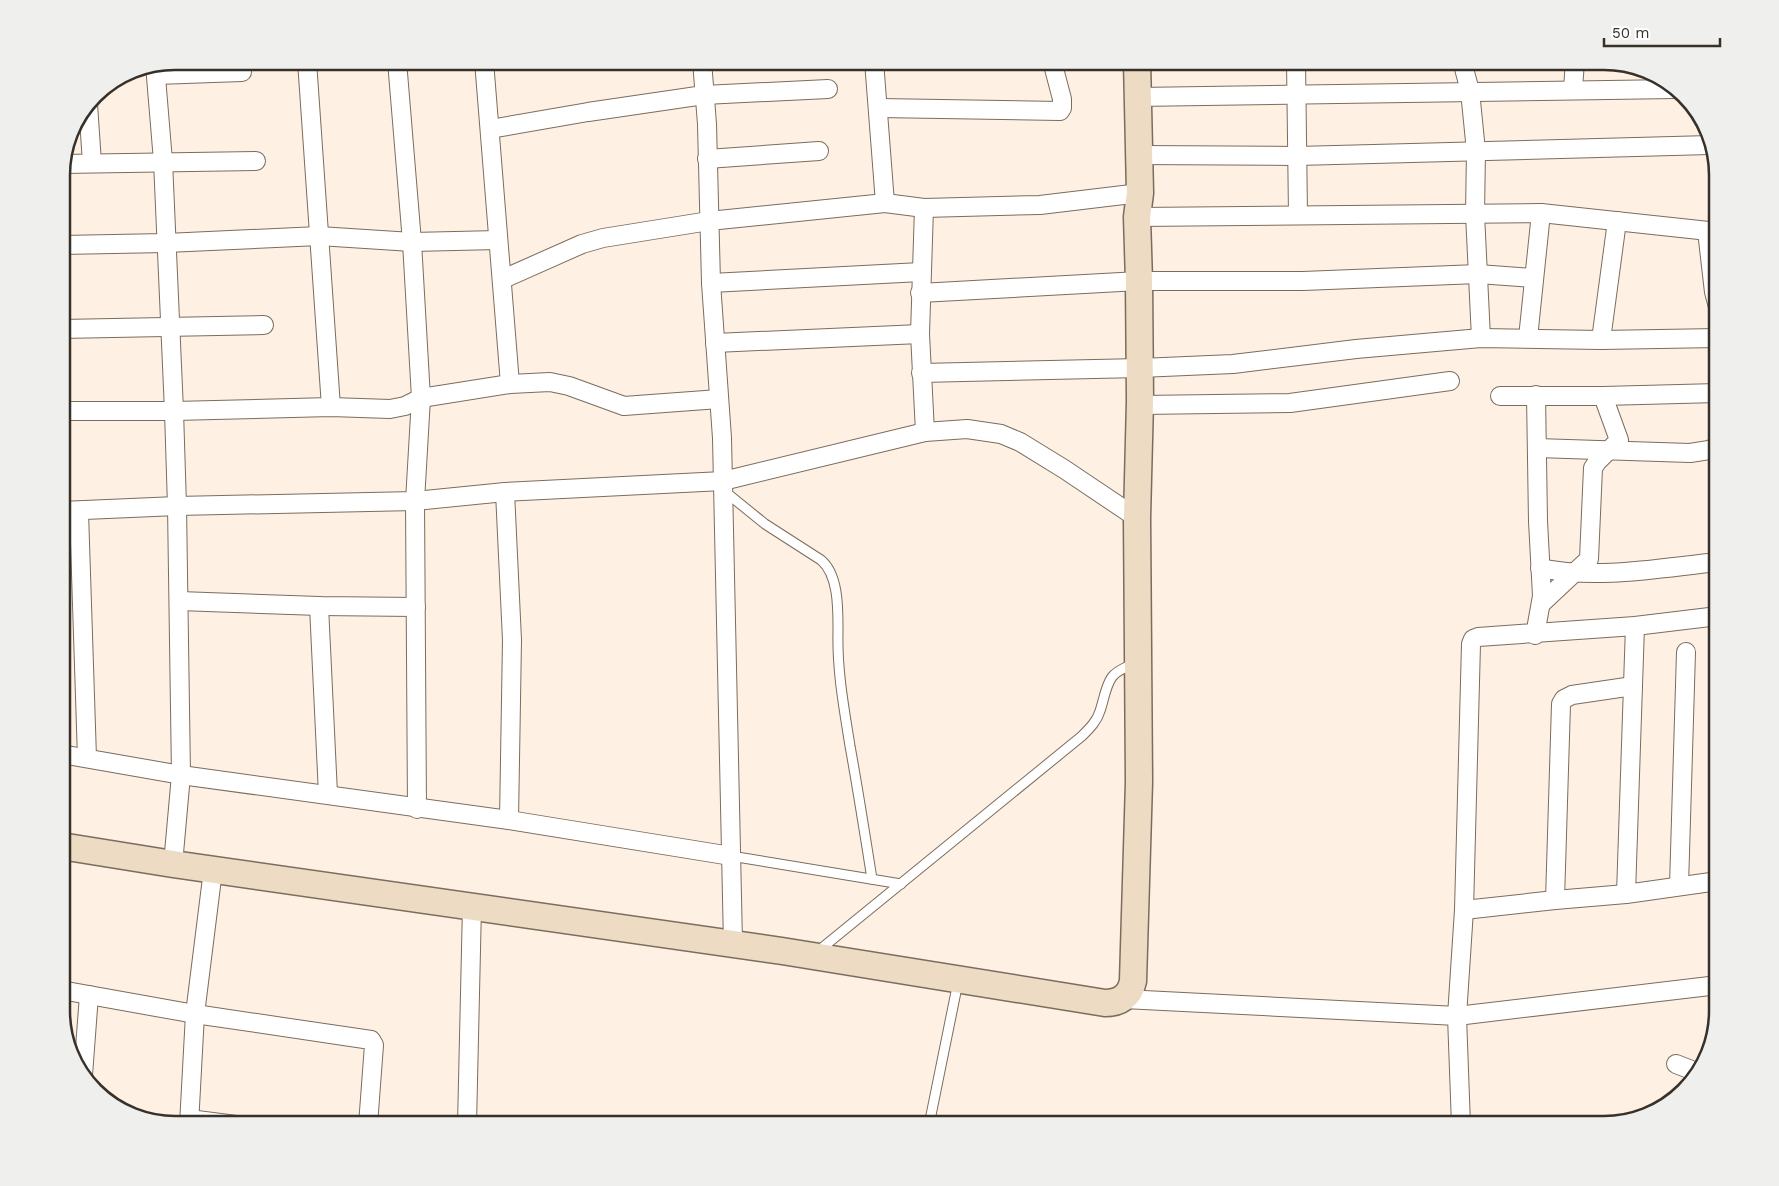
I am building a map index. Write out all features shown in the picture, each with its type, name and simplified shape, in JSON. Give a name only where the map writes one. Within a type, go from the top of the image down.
[{"type":"street","points":[[166,70],[242,72]]},
{"type":"street","points":[[308,70],[331,407]]},
{"type":"street","points":[[398,70],[412,242],[421,398],[415,501],[418,809]]},
{"type":"street","points":[[485,70],[510,384]]},
{"type":"street","points":[[703,70],[707,124],[711,283],[723,485],[733,943]]},
{"type":"street","points":[[875,70],[885,203]]},
{"type":"street","points":[[879,108],[1056,112],[1062,108],[1063,104],[1054,70]]},
{"type":"street","points":[[1124,999],[1132,988],[1133,981],[1139,782],[1137,518],[1140,405],[1140,281],[1137,70]]},
{"type":"street","points":[[1296,70],[1298,215]]},
{"type":"street","points":[[1464,70],[1470,92],[1476,151],[1475,214],[1481,338]]},
{"type":"street","points":[[1573,89],[1574,70]]},
{"type":"street","points":[[155,72],[163,161],[177,506],[181,775],[173,864]]},
{"type":"street","points":[[1138,96],[1470,92],[1573,89],[1640,80],[1655,83]]},
{"type":"street","points":[[490,129],[588,112],[704,96],[828,88]]},
{"type":"street","points":[[89,115],[92,163]]},
{"type":"street","points":[[1138,155],[1297,156],[1704,145]]},
{"type":"street","points":[[707,159],[819,151]]},
{"type":"street","points":[[71,164],[256,161]]},
{"type":"street","points":[[503,279],[582,244],[603,238],[709,221],[885,203],[924,208],[1138,205],[1298,215],[1541,213],[1709,231]]},
{"type":"street","points":[[924,208],[920,334],[925,432]]},
{"type":"street","points":[[1528,338],[1541,213]]},
{"type":"street","points":[[1601,340],[1617,221]]},
{"type":"street","points":[[70,245],[166,243],[319,236],[412,242],[498,240]]},
{"type":"street","points":[[711,283],[922,272]]},
{"type":"street","points":[[920,293],[1140,281],[1303,281],[1478,274],[1534,278]]},
{"type":"street","points":[[70,329],[264,325]]},
{"type":"street","points":[[715,343],[920,334]]},
{"type":"street","points":[[921,373],[1140,368],[1254,362],[1356,349],[1481,338],[1601,340],[1709,338]]},
{"type":"street","points":[[1140,405],[1290,403],[1450,381]]},
{"type":"street","points":[[70,411],[331,407],[390,409],[405,406],[421,398],[510,384],[559,383],[624,406],[719,399]]},
{"type":"street","points":[[1500,396],[1709,393]]},
{"type":"street","points":[[1535,634],[1542,603],[1536,395]]},
{"type":"street","points":[[1542,603],[1587,562],[1590,556],[1593,468],[1618,442],[1602,396]]},
{"type":"street","points":[[70,511],[177,506],[415,501],[505,492],[723,485],[925,432],[967,429],[1001,434],[1041,454],[1137,518]]},
{"type":"street","points":[[1537,448],[1690,453],[1709,450]]},
{"type":"street","points":[[505,492],[512,676],[509,820]]},
{"type":"street","points":[[79,512],[86,758]]},
{"type":"street","points":[[1540,568],[1574,573],[1614,572],[1709,563]]},
{"type":"street","points":[[179,601],[416,607]]},
{"type":"street","points":[[319,606],[328,794]]},
{"type":"street","points":[[1461,1116],[1458,1016],[1464,910],[1471,644],[1473,639],[1478,637],[1635,626],[1709,617]]},
{"type":"street","points":[[1626,894],[1635,626]]},
{"type":"street","points":[[1679,886],[1686,652]]},
{"type":"street","points":[[1555,900],[1561,704],[1564,699],[1572,695],[1632,686]]},
{"type":"street","points":[[70,755],[181,775],[509,820],[731,856]]},
{"type":"street","points":[[70,847],[213,870],[733,943],[1105,1003],[1124,999],[1458,1016],[1709,986]]},
{"type":"street","points":[[189,1116],[196,1014],[213,870]]},
{"type":"street","points":[[1464,910],[1626,894],[1709,882]]},
{"type":"street","points":[[467,1116],[472,906]]},
{"type":"street","points":[[70,991],[196,1014],[371,1040],[374,1045],[369,1116]]},
{"type":"street","points":[[84,1064],[89,995]]},
{"type":"street","points":[[1676,1064],[1691,1069]]},
{"type":"lane","points":[[723,485],[765,524],[826,564],[833,575],[838,619],[841,688],[872,879]]},
{"type":"lane","points":[[812,956],[1082,736],[1094,724],[1100,712],[1111,678],[1116,673],[1138,661]]},
{"type":"lane","points":[[731,856],[901,884]]},
{"type":"lane","points":[[932,1116],[959,979]]}]
